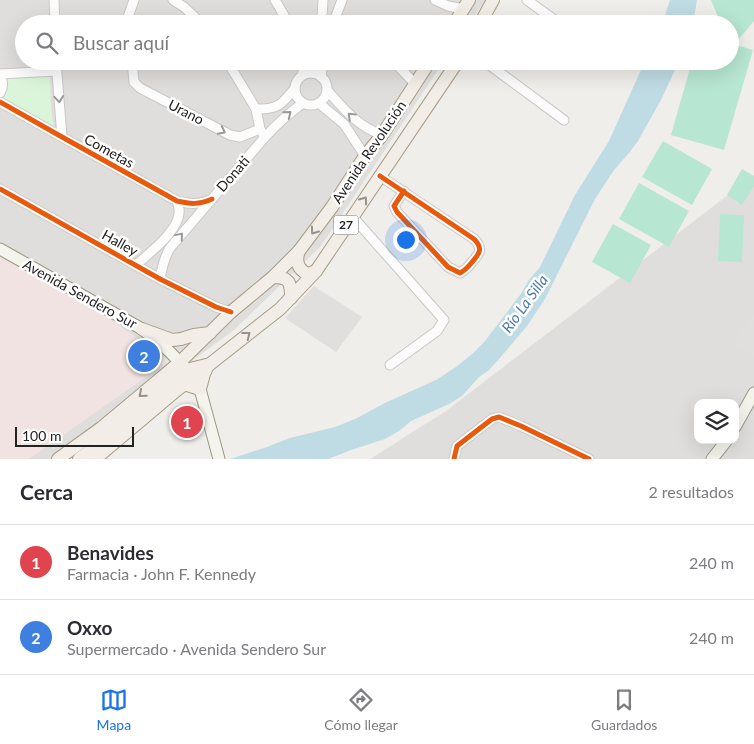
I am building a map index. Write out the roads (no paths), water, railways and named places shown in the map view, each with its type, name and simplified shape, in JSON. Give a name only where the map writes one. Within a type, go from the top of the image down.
[{"type":"main road","points":[[485,15],[494,0]]},
{"type":"main road","name":"Avenida Revolución","points":[[95,459],[186,373],[210,332],[299,252],[332,207],[365,156],[382,135],[424,70]]},
{"type":"main road","name":"Avenida Revolución","points":[[209,365],[280,309],[316,272],[452,70]]},
{"type":"main road","name":"Avenida Sendero Sur","points":[[0,249],[142,329],[170,352],[186,373]]},
{"type":"main road","points":[[299,252],[297,260],[300,268],[308,274],[316,272]]},
{"type":"main road","points":[[273,277],[284,279],[290,283],[291,298]]},
{"type":"main road","points":[[142,329],[164,338],[177,340],[210,332]]},
{"type":"main road","points":[[79,459],[186,373],[202,365],[209,365],[204,374],[200,389]]},
{"type":"main road","points":[[186,373],[200,389],[219,459]]},
{"type":"main road","name":"Avenida Revolución","points":[[58,459],[101,428],[186,373]]},
{"type":"main road","points":[[739,420],[754,393]]},
{"type":"main road","points":[[712,459],[725,444]]},
{"type":"main road","points":[[722,459],[727,444]]},
{"type":"street","points":[[54,0],[55,15]]},
{"type":"street","points":[[129,15],[134,0]]},
{"type":"street","points":[[173,0],[192,15]]},
{"type":"street","points":[[275,0],[284,15]]},
{"type":"street","points":[[322,15],[323,0]]},
{"type":"street","points":[[336,15],[342,0]]},
{"type":"street","points":[[436,0],[448,6],[467,5]]},
{"type":"street","points":[[527,0],[548,15]]},
{"type":"street","name":"Urano","points":[[133,70],[134,82],[140,88],[230,135],[240,137],[263,133]]},
{"type":"street","points":[[232,70],[256,109],[263,133]]},
{"type":"street","points":[[256,109],[273,108],[287,98],[295,88],[304,70]]},
{"type":"street","points":[[321,77],[322,70]]},
{"type":"street","points":[[402,70],[415,84]]},
{"type":"street","points":[[496,70],[564,120]]},
{"type":"street","points":[[0,93],[3,82],[0,74],[56,71],[62,137]]},
{"type":"street","points":[[295,88],[296,94],[303,103],[320,104],[324,99],[327,90],[324,79],[310,74],[302,76]]},
{"type":"street","points":[[327,90],[352,118],[366,128],[382,135]]},
{"type":"street","name":"Cometas","points":[[0,102],[177,201],[196,204],[212,199]]},
{"type":"street","name":"Donati","points":[[160,279],[162,265],[170,248],[212,199],[263,133],[303,103]]},
{"type":"street","points":[[320,104],[344,124],[365,156]]},
{"type":"street","points":[[380,176],[404,192],[474,239],[478,243],[480,248],[479,254],[465,270],[460,273],[448,267],[397,212],[394,206],[404,192]]},
{"type":"street","name":"Halley","points":[[0,189],[160,279],[216,307],[231,312]]},
{"type":"street","points":[[136,265],[173,228],[179,215],[177,201]]},
{"type":"street","points":[[352,216],[444,320],[437,330],[390,365]]},
{"type":"street","points":[[454,459],[458,446],[492,419],[499,417],[589,459]]},
{"type":"water","points":[[670,0],[697,0],[694,15],[665,15]]},
{"type":"water","name":"Río La Silla","points":[[641,70],[675,70],[638,141],[614,170],[595,199],[545,299],[527,326],[499,359],[462,396],[411,421],[385,439],[328,459],[230,459],[290,438],[335,427],[355,419],[436,380],[471,355],[485,341],[540,267],[575,195],[609,141]]},
{"type":"place","name":"Oxxo","points":[[144,356]]},
{"type":"place","name":"Benavides","points":[[187,422]]}]
